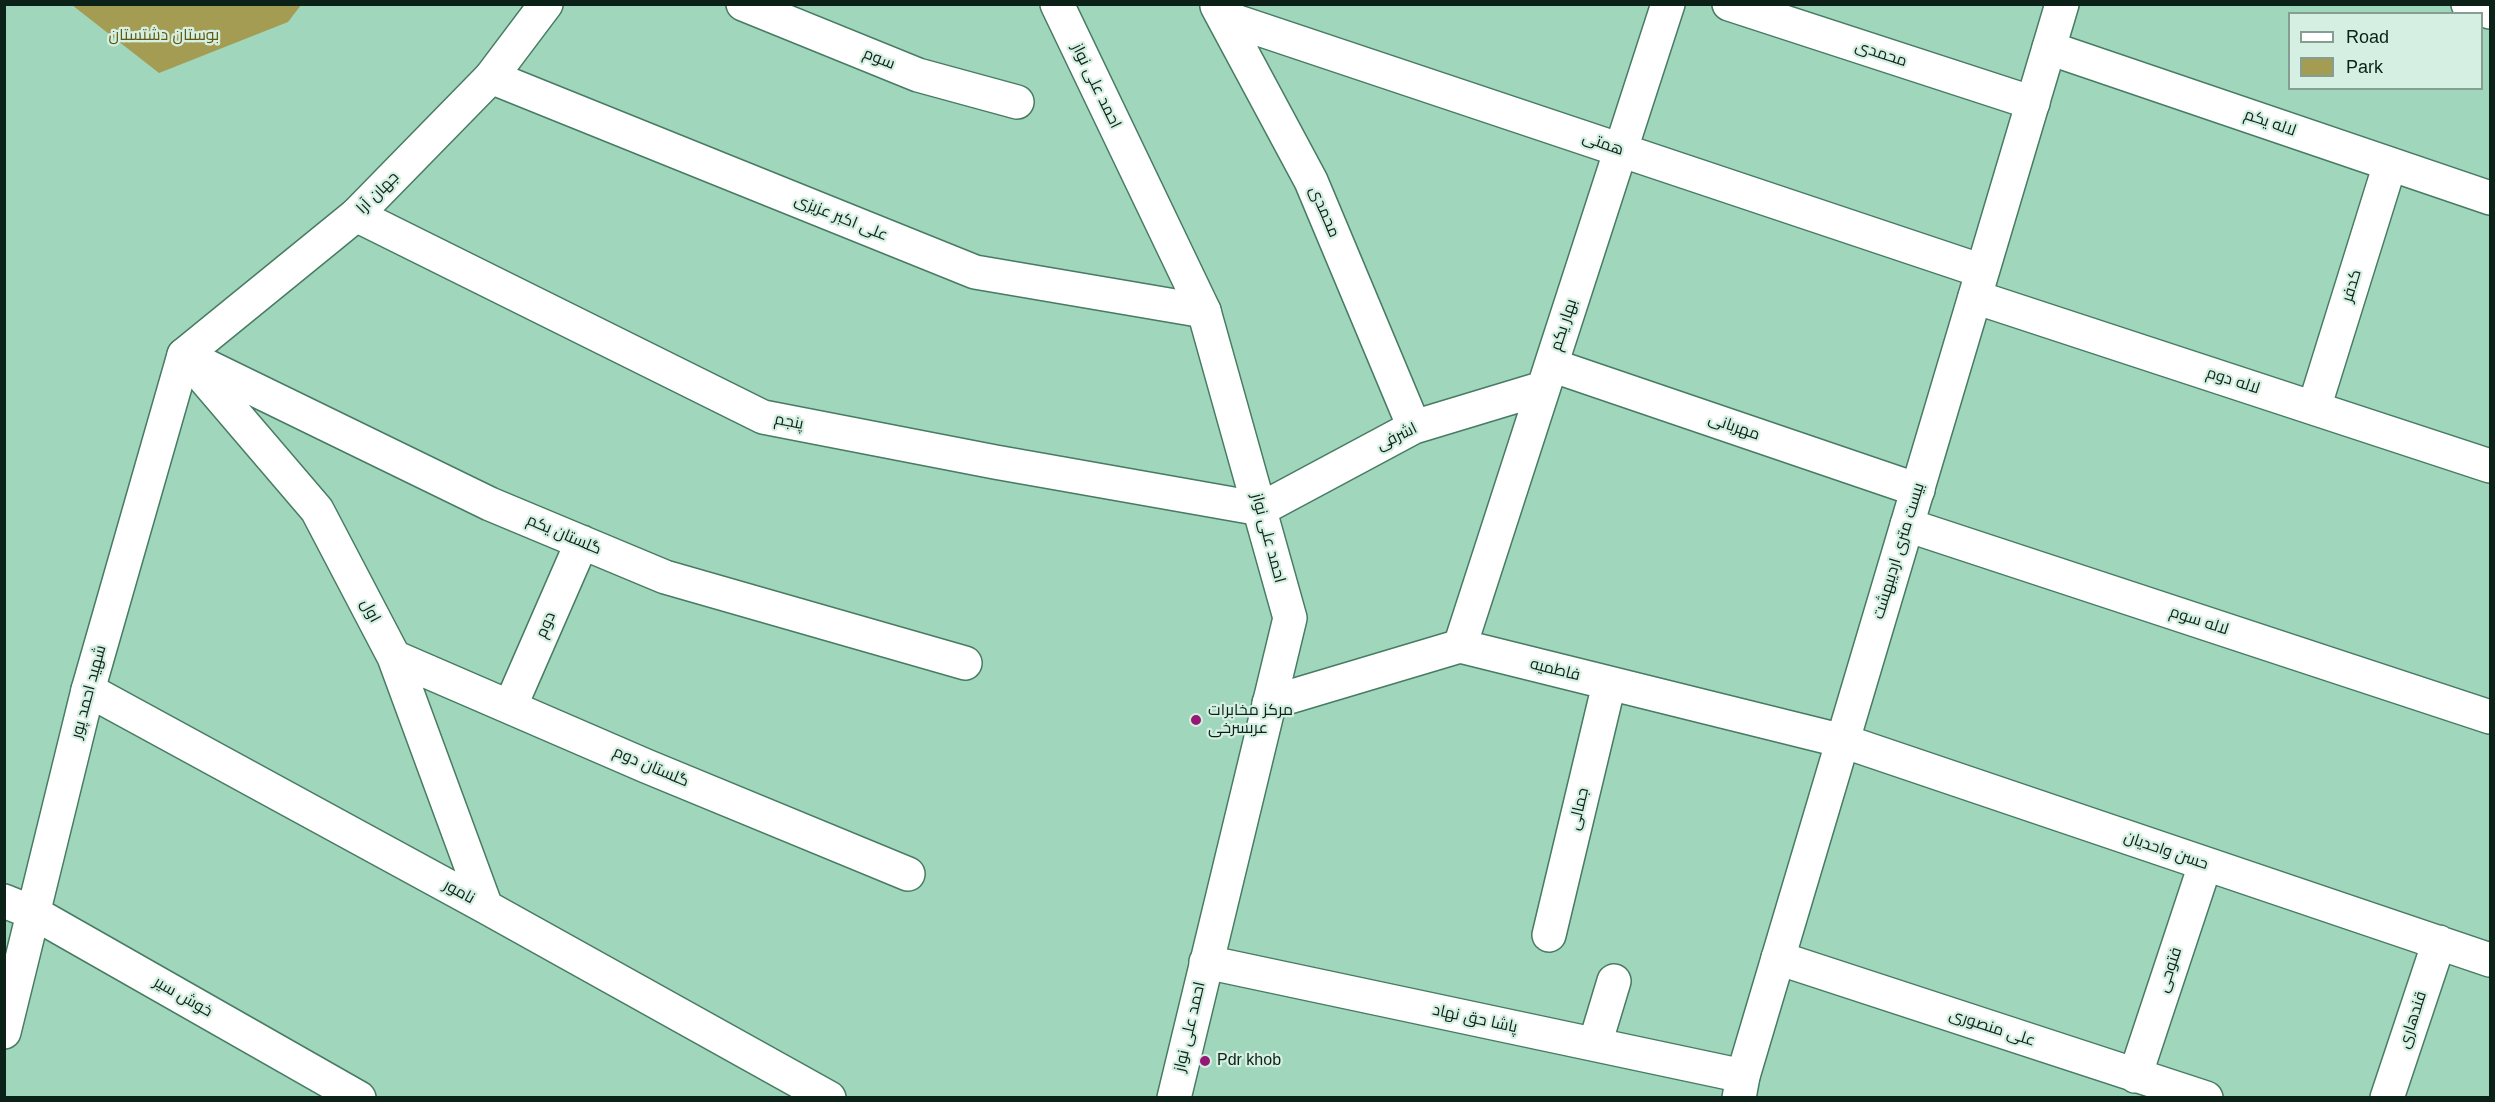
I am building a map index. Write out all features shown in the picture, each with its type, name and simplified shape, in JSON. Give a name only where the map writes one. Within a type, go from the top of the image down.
[{"type":"street","name":"جهان آرا","points":[[184,355],[356,215],[491,77],[546,4]]},
{"type":"street","name":"سوم","points":[[743,4],[918,75],[1017,102]]},
{"type":"street","name":"احمد علی نواز","points":[[1057,4],[1204,311],[1290,618],[1174,1098]]},
{"type":"street","name":"بهار یکم","points":[[1460,646],[1668,4]]},
{"type":"street","name":"محمدی","points":[[1729,4],[2033,103]]},
{"type":"street","name":"بیست متری اردیبهشت","points":[[1741,1087],[2062,4]]},
{"type":"street","points":[[2468,4],[2490,12]]},
{"type":"street","name":"همتی","points":[[1220,11],[1621,150],[1979,284]]},
{"type":"street","name":"محمدی","points":[[1220,11],[1311,181],[1414,427]]},
{"type":"street","name":"لاله یکم","points":[[2049,48],[2490,198]]},
{"type":"street","name":"علی اکبر عزیزی","points":[[491,77],[975,272],[1204,311]]},
{"type":"street","name":"کدفر","points":[[2314,408],[2390,164]]},
{"type":"street","name":"پنجم","points":[[356,215],[763,417],[995,462],[1261,509]]},
{"type":"street","name":"لاله دوم","points":[[1979,284],[2314,408],[2490,466]]},
{"type":"street","name":"گلستان یکم","points":[[184,355],[490,504],[665,577],[965,663]]},
{"type":"street","name":"اول","points":[[184,355],[317,510],[394,657],[486,906]]},
{"type":"street","name":"شهید احمد پور","points":[[4,1032],[19,907],[88,690],[184,355]]},
{"type":"street","name":"اشرفی","points":[[1261,509],[1414,427],[1547,376]]},
{"type":"street","name":"مهربانی","points":[[1547,376],[1918,490]]},
{"type":"street","name":"لاله سوم","points":[[1907,525],[2490,717]]},
{"type":"street","name":"دوم","points":[[510,707],[582,542]]},
{"type":"street","points":[[1269,703],[1460,646]]},
{"type":"street","name":"فاطمیه","points":[[1460,646],[1843,741]]},
{"type":"street","name":"گلستان دوم","points":[[394,657],[908,874]]},
{"type":"street","name":"جمالی","points":[[1549,935],[1609,684]]},
{"type":"street","name":"نامور","points":[[88,690],[486,906],[829,1098]]},
{"type":"street","name":"حسن واحدیان","points":[[1843,741],[2490,960]]},
{"type":"street","name":"فتوحی","points":[[2135,1076],[2205,865]]},
{"type":"street","name":"خوش سیر","points":[[19,907],[359,1098]]},
{"type":"street","name":"قندهاری","points":[[2387,1098],[2439,942]]},
{"type":"street","name":"علی منصوری","points":[[1778,958],[2206,1098]]},
{"type":"street","name":"پاشا حق نهاد","points":[[1206,962],[1595,1044],[1741,1087]]},
{"type":"street","points":[[1595,1044],[1614,981]]},
{"type":"green space","name":"بوستان دشتستان","points":[[72,5],[301,5],[288,22],[159,73]]},
{"type":"place","name":"مرکز مخابرات عربسرخی","points":[[1196,720]]},
{"type":"place","name":"Pdr khob","points":[[1205,1061]]}]
